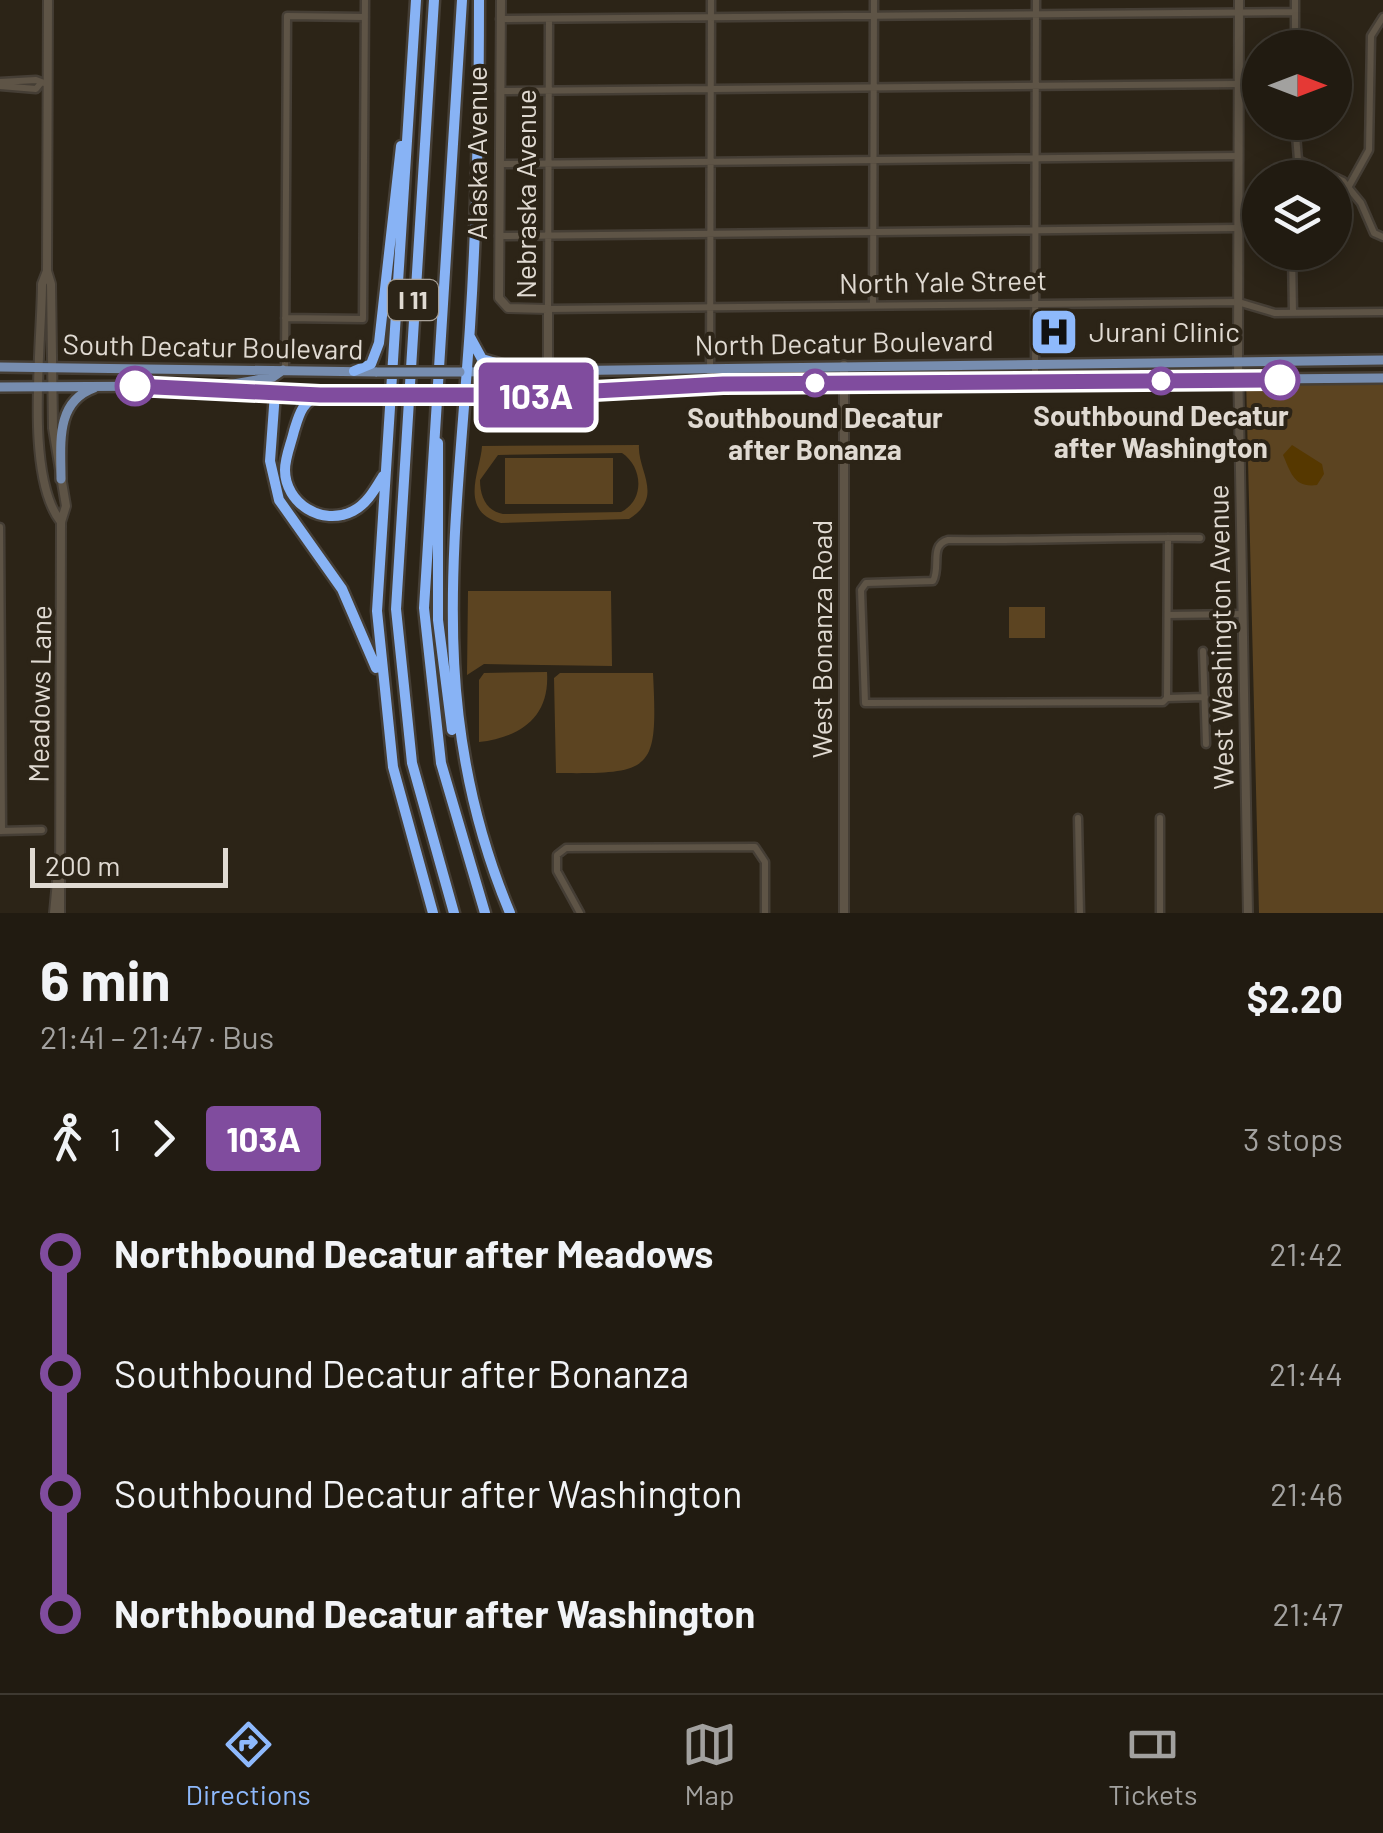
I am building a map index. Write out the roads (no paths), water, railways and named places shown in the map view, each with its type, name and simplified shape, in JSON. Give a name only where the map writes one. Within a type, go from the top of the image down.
[{"type":"highway","points":[[416,0],[377,587],[381,683],[398,790],[434,913]]},
{"type":"highway","name":"I 11","points":[[434,0],[396,601],[400,680],[412,763],[454,913]]},
{"type":"highway","name":"I 11","points":[[462,0],[424,560],[426,656],[446,787],[485,913]]},
{"type":"highway","points":[[466,770],[450,626],[461,395],[470,332],[480,0]]},
{"type":"highway","points":[[354,371],[371,364],[379,343],[393,192],[409,108]]},
{"type":"highway","points":[[439,332],[438,629],[448,708],[484,841],[510,913]]},
{"type":"highway","points":[[470,332],[480,357],[519,370]]},
{"type":"highway","points":[[275,393],[270,457],[279,500],[346,595],[381,683]]},
{"type":"highway","points":[[320,395],[302,408],[287,456],[286,477],[296,498],[319,514],[347,514],[367,500],[384,475]]},
{"type":"main road","name":"North Decatur Boulevard","points":[[425,372],[1383,360]]},
{"type":"main road","name":"South Decatur Boulevard","points":[[0,368],[425,372]]},
{"type":"main road","points":[[214,388],[248,378],[271,378],[285,368]]},
{"type":"main road","points":[[275,393],[285,368]]},
{"type":"main road","name":"North Decatur Boulevard","points":[[423,394],[710,385],[1383,378]]},
{"type":"main road","points":[[61,479],[67,409],[84,392],[107,386]]},
{"type":"main road","name":"South Decatur Boulevard","points":[[0,387],[423,394]]},
{"type":"street","name":"Meadows Lane","points":[[48,0],[44,84],[46,270],[52,284],[46,367],[40,386],[44,472],[50,508],[61,522]]},
{"type":"street","points":[[285,318],[364,319],[365,0]]},
{"type":"street","name":"Alaska Avenue","points":[[501,0],[503,306]]},
{"type":"street","points":[[710,385],[711,0]]},
{"type":"street","points":[[873,306],[874,0]]},
{"type":"street","points":[[1035,382],[1036,0]]},
{"type":"street","name":"West Washington Avenue","points":[[1239,0],[1238,360],[1248,913]]},
{"type":"street","points":[[1295,0],[1295,30]]},
{"type":"street","points":[[500,19],[1295,12]]},
{"type":"street","points":[[285,368],[286,16],[365,16]]},
{"type":"street","points":[[1352,181],[1369,150],[1371,36],[1383,17]]},
{"type":"street","name":"Nebraska Avenue","points":[[548,370],[549,18]]},
{"type":"street","points":[[0,84],[36,89],[44,84]]},
{"type":"street","points":[[500,92],[1238,84]]},
{"type":"street","points":[[500,164],[1238,156]]},
{"type":"street","points":[[1352,192],[1374,233],[1383,237]]},
{"type":"street","points":[[500,236],[1238,228]]},
{"type":"street","points":[[1292,270],[1292,313]]},
{"type":"street","name":"North Yale Street","points":[[503,306],[548,309],[1238,302],[1292,313],[1383,312]]},
{"type":"street","name":"West Bonanza Road","points":[[844,365],[844,913]]},
{"type":"street","name":"Meadows Lane","points":[[46,367],[52,386],[52,428],[66,506],[61,522],[57,913]]},
{"type":"street","points":[[0,527],[1,830],[42,830]]},
{"type":"street","points":[[1167,698],[1168,538]]},
{"type":"street","points":[[1200,538],[948,540],[938,547],[934,581],[866,583],[862,590],[867,704],[1158,704],[1167,698],[1205,697]]},
{"type":"street","points":[[1168,616],[1242,614]]},
{"type":"street","points":[[1204,651],[1206,744]]},
{"type":"street","points":[[1078,818],[1080,913]]},
{"type":"street","points":[[1160,818],[1160,913]]},
{"type":"street","points":[[580,913],[557,870],[557,855],[566,848],[760,850],[765,862],[765,913]]},
{"type":"place","name":"Jurani Clinic","points":[[1054,332]]},
{"type":"place","name":"Southbound Decatur after Washington","points":[[1161,381]]},
{"type":"place","name":"Southbound Decatur after Bonanza","points":[[815,383]]}]
